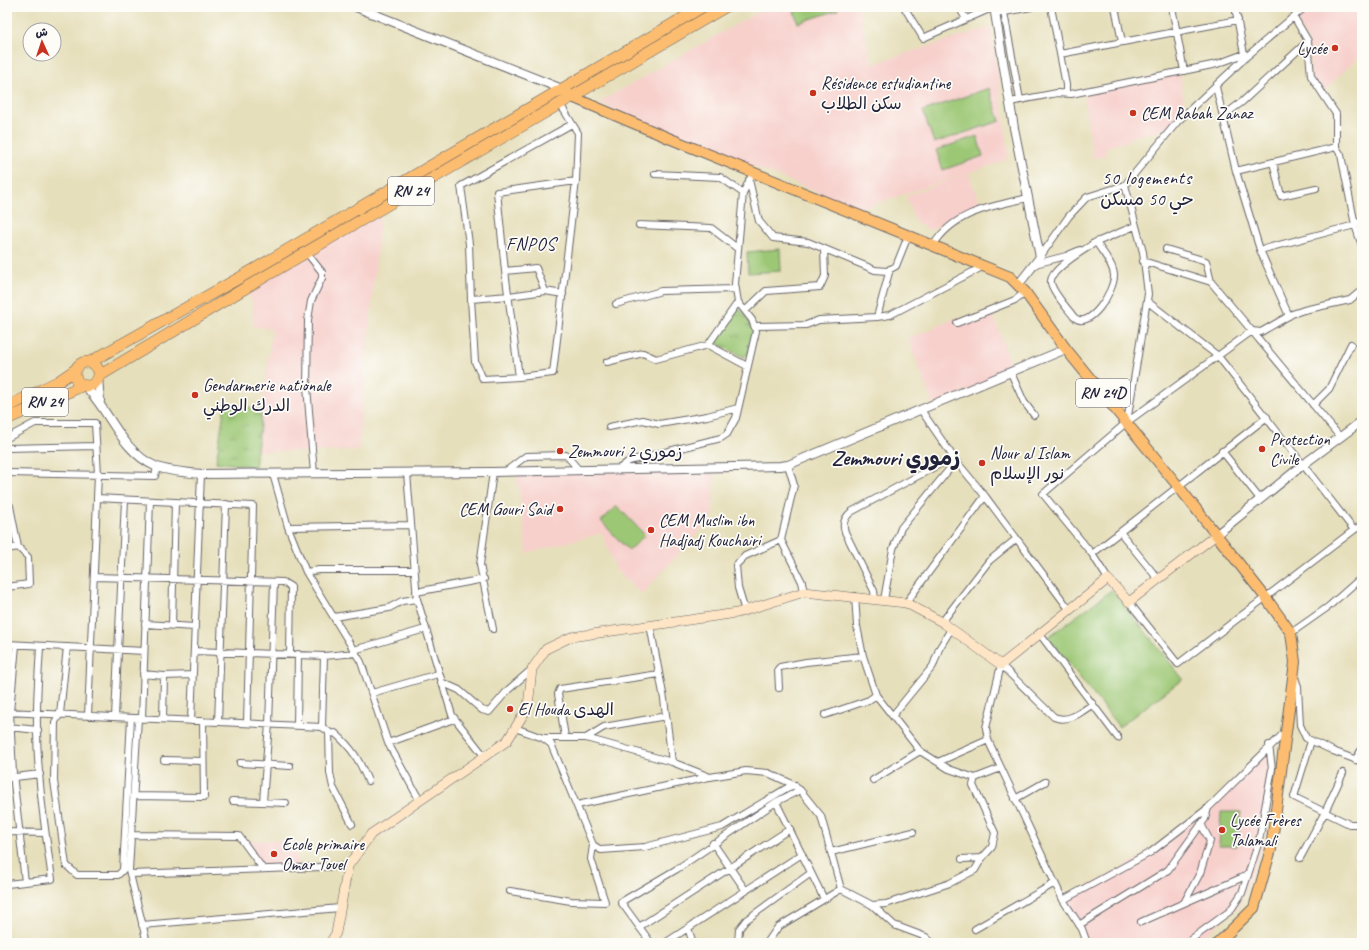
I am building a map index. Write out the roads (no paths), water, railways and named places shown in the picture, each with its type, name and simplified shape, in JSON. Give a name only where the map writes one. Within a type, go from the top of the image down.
[{"type":"highway","name":"RN 24","points":[[90,362],[241,277],[702,7]]},
{"type":"highway","name":"RN 24","points":[[99,377],[306,252],[725,7]]},
{"type":"highway","points":[[90,362],[97,367],[99,377],[93,384],[84,386],[76,380],[75,370],[81,363],[90,362]]},
{"type":"highway","name":"RN 24","points":[[7,407],[59,381],[75,370]]},
{"type":"highway","name":"RN 24","points":[[7,419],[84,386]]},
{"type":"main road","name":"RN 24D","points":[[562,89],[572,97],[751,176],[1010,277],[1266,598],[1291,633],[1295,649],[1271,849],[1254,908],[1218,943]]},
{"type":"main road","points":[[330,943],[336,933],[348,866],[371,834],[507,741],[528,708],[532,669],[546,648],[571,637],[745,611],[804,592],[875,598],[906,603],[942,622],[1001,665],[1108,579],[1129,602],[1216,534]]},
{"type":"street","points":[[356,7],[562,89]]},
{"type":"street","points":[[904,7],[923,38],[966,19],[994,10],[1031,7]]},
{"type":"street","points":[[937,7],[941,7]]},
{"type":"street","points":[[959,7],[966,19]]},
{"type":"street","points":[[1051,7],[1066,85],[1066,93]]},
{"type":"street","points":[[1115,7],[1122,42]]},
{"type":"street","points":[[1172,7],[1184,71]]},
{"type":"street","points":[[1235,7],[1245,56]]},
{"type":"street","points":[[957,323],[1015,300],[1038,260],[1069,216],[1088,197],[1125,185],[1178,121],[1216,87],[1245,56],[1305,7]]},
{"type":"street","points":[[994,10],[1038,260]]},
{"type":"street","points":[[1004,10],[1020,100]]},
{"type":"street","points":[[1294,16],[1308,42],[1311,76],[1336,114],[1336,147],[1341,155],[1355,226],[1362,246]]},
{"type":"street","points":[[1060,54],[1238,20]]},
{"type":"street","points":[[1223,116],[1242,102],[1308,42]]},
{"type":"street","points":[[1010,102],[1184,71],[1245,56]]},
{"type":"street","points":[[1216,87],[1236,171],[1260,250],[1289,316]]},
{"type":"street","points":[[560,104],[578,133],[576,181],[553,373],[519,378],[483,379],[475,362],[469,244],[461,186],[572,124]]},
{"type":"street","points":[[1236,171],[1336,147]]},
{"type":"street","points":[[1273,162],[1281,196],[1316,188]]},
{"type":"street","points":[[655,174],[720,177],[743,193]]},
{"type":"street","points":[[620,468],[629,461],[721,438],[727,434],[733,423],[755,340],[755,326],[738,302],[736,289],[737,248],[743,193],[751,176]]},
{"type":"street","points":[[751,176],[759,221],[773,238],[808,242],[875,270],[887,271],[896,266],[908,236]]},
{"type":"street","points":[[519,378],[496,192],[576,181]]},
{"type":"street","points":[[1125,185],[1143,252],[1148,302],[1126,422]]},
{"type":"street","points":[[933,246],[939,236],[955,222],[970,214],[985,208],[1028,198]]},
{"type":"street","points":[[1260,250],[1355,226],[1362,220]]},
{"type":"street","points":[[639,225],[711,228],[737,248]]},
{"type":"street","points":[[1038,260],[1066,256],[1135,226]]},
{"type":"street","points":[[1096,242],[1112,269],[1114,277],[1112,288],[1101,306],[1084,320],[1078,320],[1074,317],[1053,288],[1050,283],[1051,277],[1056,270],[1096,242]]},
{"type":"street","points":[[744,311],[766,291],[820,287],[825,276],[824,249]]},
{"type":"street","points":[[1166,249],[1206,261],[1211,282],[1340,437]]},
{"type":"street","points":[[306,252],[322,272],[322,278],[311,301],[308,320],[307,386],[314,474]]},
{"type":"street","points":[[1143,261],[1211,282]]},
{"type":"street","points":[[755,326],[806,325],[819,320],[890,315],[984,266]]},
{"type":"street","points":[[505,271],[536,268],[545,291]]},
{"type":"street","points":[[877,317],[890,269]]},
{"type":"street","points":[[616,304],[662,291],[736,289]]},
{"type":"street","points":[[1108,579],[1092,554],[1043,494],[1126,422],[1252,331],[1261,332],[1289,316],[1304,310],[1350,300],[1362,290]]},
{"type":"street","points":[[471,299],[545,291],[562,294]]},
{"type":"street","points":[[607,362],[642,353],[656,360],[708,345],[738,302]]},
{"type":"street","points":[[1148,302],[1218,356],[1267,416],[1354,530]]},
{"type":"street","points":[[1313,405],[1329,389],[1351,344]]},
{"type":"street","points":[[708,345],[747,366]]},
{"type":"street","points":[[84,386],[100,403],[124,440],[145,460],[157,467],[201,474],[505,472],[788,465],[1066,349]]},
{"type":"street","points":[[1011,373],[1024,402],[1034,415]]},
{"type":"street","points":[[99,377],[98,391],[100,403]]},
{"type":"street","points":[[609,427],[643,420],[659,424],[707,416],[738,408]]},
{"type":"street","points":[[921,410],[954,459],[985,496],[1069,609]]},
{"type":"street","points":[[1092,554],[1267,416]]},
{"type":"street","points":[[1216,534],[1304,464],[1362,421]]},
{"type":"street","points":[[7,438],[35,423],[95,422],[98,498],[88,716]]},
{"type":"street","points":[[7,448],[96,446]]},
{"type":"street","points":[[1222,451],[1260,499]]},
{"type":"street","points":[[505,472],[526,456],[566,455],[579,470]]},
{"type":"street","points":[[875,598],[874,591],[845,532],[845,519],[851,512],[954,459]]},
{"type":"street","points":[[884,600],[893,548],[901,528],[954,459]]},
{"type":"street","points":[[788,465],[794,485],[781,540],[802,582],[804,592]]},
{"type":"street","points":[[7,473],[155,476],[157,467]]},
{"type":"street","points":[[493,472],[480,565],[493,629]]},
{"type":"street","points":[[407,473],[416,592],[425,629],[438,674],[454,719],[485,757]]},
{"type":"street","points":[[191,721],[201,474]]},
{"type":"street","points":[[273,474],[288,527],[306,572],[361,662],[388,743],[420,801]]},
{"type":"street","points":[[906,603],[985,496]]},
{"type":"street","points":[[98,498],[253,506],[247,722]]},
{"type":"street","points":[[115,717],[125,500]]},
{"type":"street","points":[[147,943],[131,874],[133,796],[143,674],[150,501]]},
{"type":"street","points":[[172,626],[175,502]]},
{"type":"street","points":[[218,722],[226,504]]},
{"type":"street","points":[[7,506],[10,506],[18,547],[28,557],[29,584],[7,587]]},
{"type":"street","points":[[288,527],[411,524]]},
{"type":"street","points":[[1129,602],[1178,664],[1362,525]]},
{"type":"street","points":[[1120,532],[1158,579]]},
{"type":"street","points":[[942,622],[989,561],[1016,539]]},
{"type":"street","points":[[745,611],[738,588],[736,565],[745,556],[781,540]]},
{"type":"street","points":[[7,548],[18,547]]},
{"type":"street","points":[[306,572],[319,570],[414,570]]},
{"type":"street","points":[[94,577],[283,582],[291,587],[290,654]]},
{"type":"street","points":[[1291,633],[1328,607],[1362,577]]},
{"type":"street","points":[[416,592],[484,579]]},
{"type":"street","points":[[263,802],[269,724],[274,582]]},
{"type":"street","points":[[855,596],[857,626],[863,656],[876,695],[920,751],[949,769],[975,778],[1001,768]]},
{"type":"street","points":[[334,618],[389,608],[402,601],[417,599]]},
{"type":"street","points":[[145,624],[195,627]]},
{"type":"street","points":[[650,625],[666,716],[672,762]]},
{"type":"street","points":[[194,651],[324,656],[355,651],[425,629]]},
{"type":"street","points":[[893,715],[933,666],[939,649],[952,629]]},
{"type":"street","points":[[1039,633],[1118,738]]},
{"type":"street","points":[[7,644],[144,651]]},
{"type":"street","points":[[16,645],[8,712],[10,778],[25,882]]},
{"type":"street","points":[[7,884],[52,879],[45,833],[40,774],[37,714],[40,646]]},
{"type":"street","points":[[67,647],[60,714],[55,722],[54,781],[66,865],[77,875],[118,875],[123,870],[131,718]]},
{"type":"street","points":[[297,726],[298,654]]},
{"type":"street","points":[[324,656],[322,726],[329,734],[330,773],[333,788],[352,824]]},
{"type":"street","points":[[779,688],[778,669],[780,667],[806,662],[863,656]]},
{"type":"street","points":[[1001,665],[1054,717],[1064,719],[1070,718],[1093,704]]},
{"type":"street","points":[[1001,665],[986,728],[988,740],[1063,900],[1079,925],[1087,943]]},
{"type":"street","points":[[441,682],[459,690],[482,710],[489,712],[508,690],[532,669]]},
{"type":"street","points":[[143,674],[164,676],[193,675]]},
{"type":"street","points":[[372,693],[438,674]]},
{"type":"street","points":[[565,738],[558,694],[560,689],[659,674]]},
{"type":"street","points":[[1293,674],[1298,687],[1300,725],[1306,738],[1362,762]]},
{"type":"street","points":[[163,719],[164,676]]},
{"type":"street","points":[[825,715],[869,700],[876,695]]},
{"type":"street","points":[[8,712],[322,726]]},
{"type":"street","points":[[586,738],[604,727],[666,716]]},
{"type":"street","points":[[388,743],[454,719]]},
{"type":"street","points":[[133,796],[204,796],[203,721]]},
{"type":"street","points":[[9,727],[38,730]]},
{"type":"street","points":[[510,891],[571,901],[605,902],[591,858],[593,845],[551,744],[543,738],[515,728]]},
{"type":"street","points":[[1063,900],[1151,852],[1208,808],[1269,745],[1286,731]]},
{"type":"street","points":[[329,734],[335,733],[351,747],[360,761],[368,781]]},
{"type":"street","points":[[543,738],[586,738],[672,762],[710,777]]},
{"type":"street","points":[[938,762],[988,740]]},
{"type":"street","points":[[1311,741],[1294,797],[1349,824],[1362,824]]},
{"type":"street","points":[[1186,943],[1230,911],[1242,894],[1259,841],[1272,770],[1269,745]]},
{"type":"street","points":[[1355,760],[1362,749]]},
{"type":"street","points":[[873,780],[920,751]]},
{"type":"street","points":[[164,760],[203,761]]},
{"type":"street","points":[[240,763],[290,766]]},
{"type":"street","points":[[576,805],[710,777],[746,771],[768,773],[788,785],[795,785],[821,816],[841,889],[872,905],[894,925],[926,937],[932,943]]},
{"type":"street","points":[[1300,858],[1325,812],[1343,773]]},
{"type":"street","points":[[10,778],[40,774]]},
{"type":"street","points":[[872,905],[886,904],[950,883],[975,870],[982,858],[992,847],[995,833],[973,785],[975,778]]},
{"type":"street","points":[[1015,799],[1045,782]]},
{"type":"street","points":[[593,845],[601,850],[645,846],[722,828],[788,785]]},
{"type":"street","points":[[651,943],[621,902],[677,869],[776,802],[800,790]]},
{"type":"street","points":[[233,801],[286,803]]},
{"type":"street","points":[[776,802],[824,899]]},
{"type":"street","points":[[1079,925],[1168,870],[1201,824],[1208,808]]},
{"type":"street","points":[[1184,903],[1200,873],[1210,840],[1201,824]]},
{"type":"street","points":[[639,927],[790,829]]},
{"type":"street","points":[[7,832],[45,833]]},
{"type":"street","points":[[831,852],[913,832]]},
{"type":"street","points":[[132,835],[240,836],[263,869]]},
{"type":"street","points":[[713,844],[746,891]]},
{"type":"street","points":[[665,943],[802,854]]},
{"type":"street","points":[[962,859],[982,858]]},
{"type":"street","points":[[131,874],[348,866]]},
{"type":"street","points":[[738,943],[739,929],[746,920],[811,873]]},
{"type":"street","points":[[1141,922],[1248,875]]},
{"type":"street","points":[[975,929],[1055,882]]},
{"type":"street","points":[[767,943],[778,926],[841,889]]},
{"type":"street","points":[[142,925],[340,908]]},
{"type":"street","points":[[688,928],[693,943]]},
{"type":"place","name":"Lycée","points":[[1335,48]]},
{"type":"place","name":"Résidence estudiantine سكن الطلاب","points":[[813,93]]},
{"type":"place","name":"CEM Rabah Zanaz","points":[[1133,113]]},
{"type":"place","name":"Gendarmerie nationale الدرك الوطني","points":[[195,395]]},
{"type":"place","name":"Protection Civile","points":[[1262,449]]},
{"type":"place","name":"Zemmouri 2 زموري","points":[[560,451]]},
{"type":"place","name":"Nour al Islam نور الإسلام","points":[[982,463]]},
{"type":"place","name":"CEM Gouri Said","points":[[560,509]]},
{"type":"place","name":"CEM Muslim ibn Hadjadj Kouchairi","points":[[651,530]]},
{"type":"place","name":"El Houda الهدى","points":[[510,709]]},
{"type":"place","name":"Lycée Frères Talamali","points":[[1222,830]]},
{"type":"place","name":"Ecole primaire Omar Touel","points":[[274,854]]},
{"type":"district","name":"50 logements حي 50 مسكن","points":[[1147,188]]},
{"type":"district","name":"FNPOS","points":[[531,244]]},
{"type":"district","name":"Zemmouri زموري","points":[[896,458]]}]
